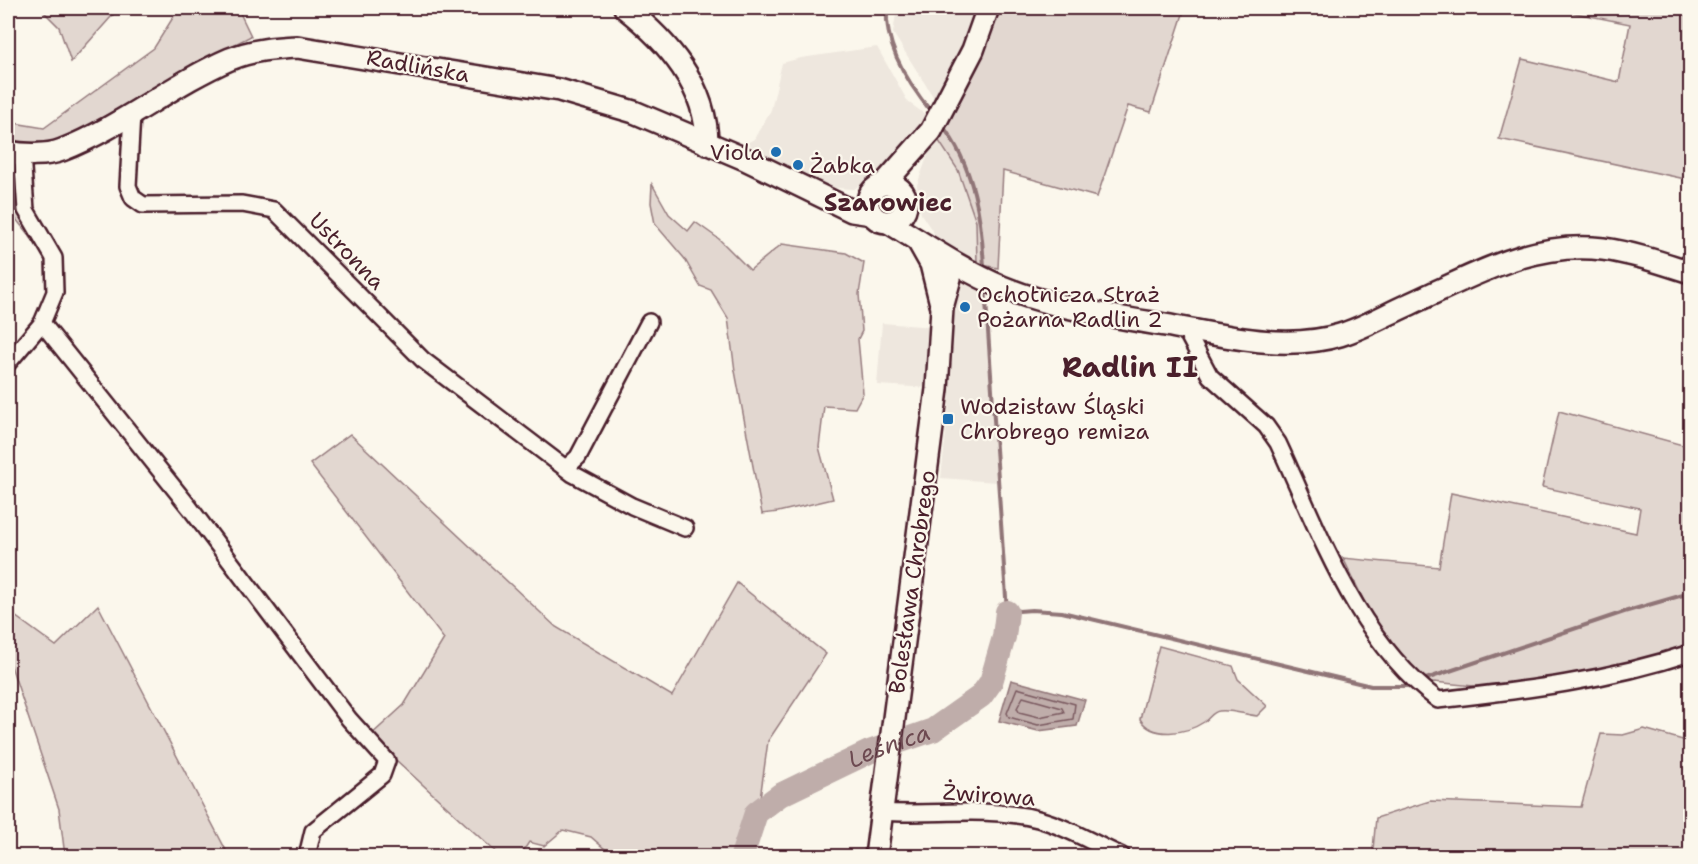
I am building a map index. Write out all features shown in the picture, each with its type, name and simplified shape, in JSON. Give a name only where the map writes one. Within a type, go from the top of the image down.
[{"type":"street","points":[[625,8],[667,44],[681,65],[705,112],[707,144]]},
{"type":"street","points":[[879,204],[899,218],[927,137],[973,50],[988,8]]},
{"type":"street","name":"Radlińska","points":[[15,153],[60,151],[132,114],[201,73],[233,58],[266,48],[297,47],[559,90],[634,112],[832,200],[879,204]]},
{"type":"street","name":"Ustronna","points":[[132,114],[128,186],[133,198],[143,204],[242,204],[274,210],[423,360],[566,468],[632,506],[685,528]]},
{"type":"street","points":[[879,204],[927,137]]},
{"type":"street","points":[[8,363],[42,322],[55,292],[54,258],[26,210],[15,153]]},
{"type":"street","points":[[879,204],[899,188],[955,263]]},
{"type":"street","points":[[879,204],[918,240],[955,263],[1003,287],[1047,304],[1251,339],[1313,342],[1341,335],[1498,264],[1552,250],[1578,248],[1624,253],[1690,272]]},
{"type":"street","name":"Bolesława Chrobrego","points":[[918,240],[931,264],[942,308]]},
{"type":"street","name":"Bolesława Chrobrego","points":[[876,856],[937,389],[942,308],[955,263]]},
{"type":"street","points":[[42,322],[190,508],[350,719],[387,761],[382,775],[313,831],[307,856]]},
{"type":"street","points":[[566,468],[578,457],[649,322]]},
{"type":"street","points":[[1185,329],[1210,376],[1266,426],[1278,443],[1344,583],[1371,630],[1422,688],[1438,700],[1571,684],[1647,668],[1690,653]]},
{"type":"street","name":"Żwirowa","points":[[881,812],[991,813],[1037,818],[1067,829],[1122,856]]},
{"type":"shaded area","points":[[40,8],[119,8],[71,62],[59,27]]},
{"type":"shaded area","points":[[179,8],[242,8],[239,11],[251,36],[187,69],[61,141],[14,143],[8,141],[8,122],[44,128],[154,48]]},
{"type":"shaded area","points":[[897,8],[978,8],[962,56],[934,98],[893,33]]},
{"type":"shaded area","points":[[994,8],[1185,8],[1151,112],[1128,106],[1097,197],[1003,171],[998,268],[977,264],[976,222],[958,170],[935,135]]},
{"type":"shaded area","points":[[1550,8],[1690,8],[1690,180],[1499,139],[1522,59],[1619,82],[1630,24]]},
{"type":"shaded area","points":[[877,47],[908,102],[929,117],[895,159],[874,176],[854,189],[820,187],[789,171],[747,143],[754,139],[771,110],[782,63]]},
{"type":"shaded area","points":[[935,135],[958,170],[976,222],[977,264],[954,253],[937,238],[921,214],[917,185]]},
{"type":"shaded area","points":[[8,166],[13,171],[19,209],[35,243],[8,209]]},
{"type":"shaded area","points":[[652,184],[669,214],[688,231],[695,222],[719,239],[750,270],[782,244],[846,253],[864,263],[859,294],[862,331],[858,339],[863,393],[855,408],[824,406],[819,447],[833,499],[762,514],[735,371],[728,318],[711,290],[700,286],[684,258],[655,224],[651,203]]},
{"type":"shaded area","points":[[961,278],[984,290],[996,482],[941,478],[949,403],[946,387],[955,283]]},
{"type":"shaded area","points":[[882,323],[933,327],[931,388],[877,385]]},
{"type":"shaded area","points":[[1559,411],[1690,447],[1690,659],[1543,693],[1434,682],[1428,687],[1363,609],[1366,605],[1343,558],[1439,567],[1451,493],[1636,533],[1640,508],[1542,487]]},
{"type":"shaded area","points":[[350,434],[556,627],[672,696],[737,583],[826,654],[768,741],[752,856],[613,856],[591,837],[563,830],[544,846],[529,842],[520,856],[500,856],[370,736],[404,705],[444,639],[310,464]]},
{"type":"shaded area","points":[[98,605],[229,856],[65,856],[59,809],[8,657],[8,611],[56,646]]},
{"type":"shaded area","points":[[1159,646],[1233,666],[1238,679],[1267,706],[1257,716],[1233,711],[1219,711],[1197,726],[1179,732],[1153,730],[1140,719]]},
{"type":"shaded area","points":[[1644,729],[1690,742],[1690,856],[1397,856],[1379,853],[1373,849],[1376,818],[1430,801],[1581,807],[1601,734],[1623,735]]},
{"type":"water","points":[[1011,680],[1085,700],[1077,726],[1038,731],[999,721]]},
{"type":"waterway","points":[[887,8],[887,22],[894,51],[915,91],[933,114]]},
{"type":"waterway","points":[[941,124],[952,140],[969,175],[978,212],[984,269]]},
{"type":"waterway","points":[[985,286],[1007,612],[1032,610],[1062,612],[1371,686],[1413,684]]},
{"type":"waterway","points":[[1423,680],[1624,612],[1690,593]]},
{"type":"waterway","name":"Leśnica","points":[[742,856],[756,813],[780,795],[869,752],[933,730],[981,696],[991,682],[1004,637],[1007,612]]},
{"type":"place","name":"Viola","points":[[776,152]]},
{"type":"place","name":"Żabka","points":[[798,165]]},
{"type":"place","name":"Ochotnicza Straż Pożarna Radlin 2","points":[[965,307]]},
{"type":"place","name":"Wodzisław Śląski Chrobrego remiza","points":[[948,419]]},
{"type":"district","name":"Szarowiec","points":[[888,203]]},
{"type":"district","name":"Radlin II","points":[[1130,367]]}]
